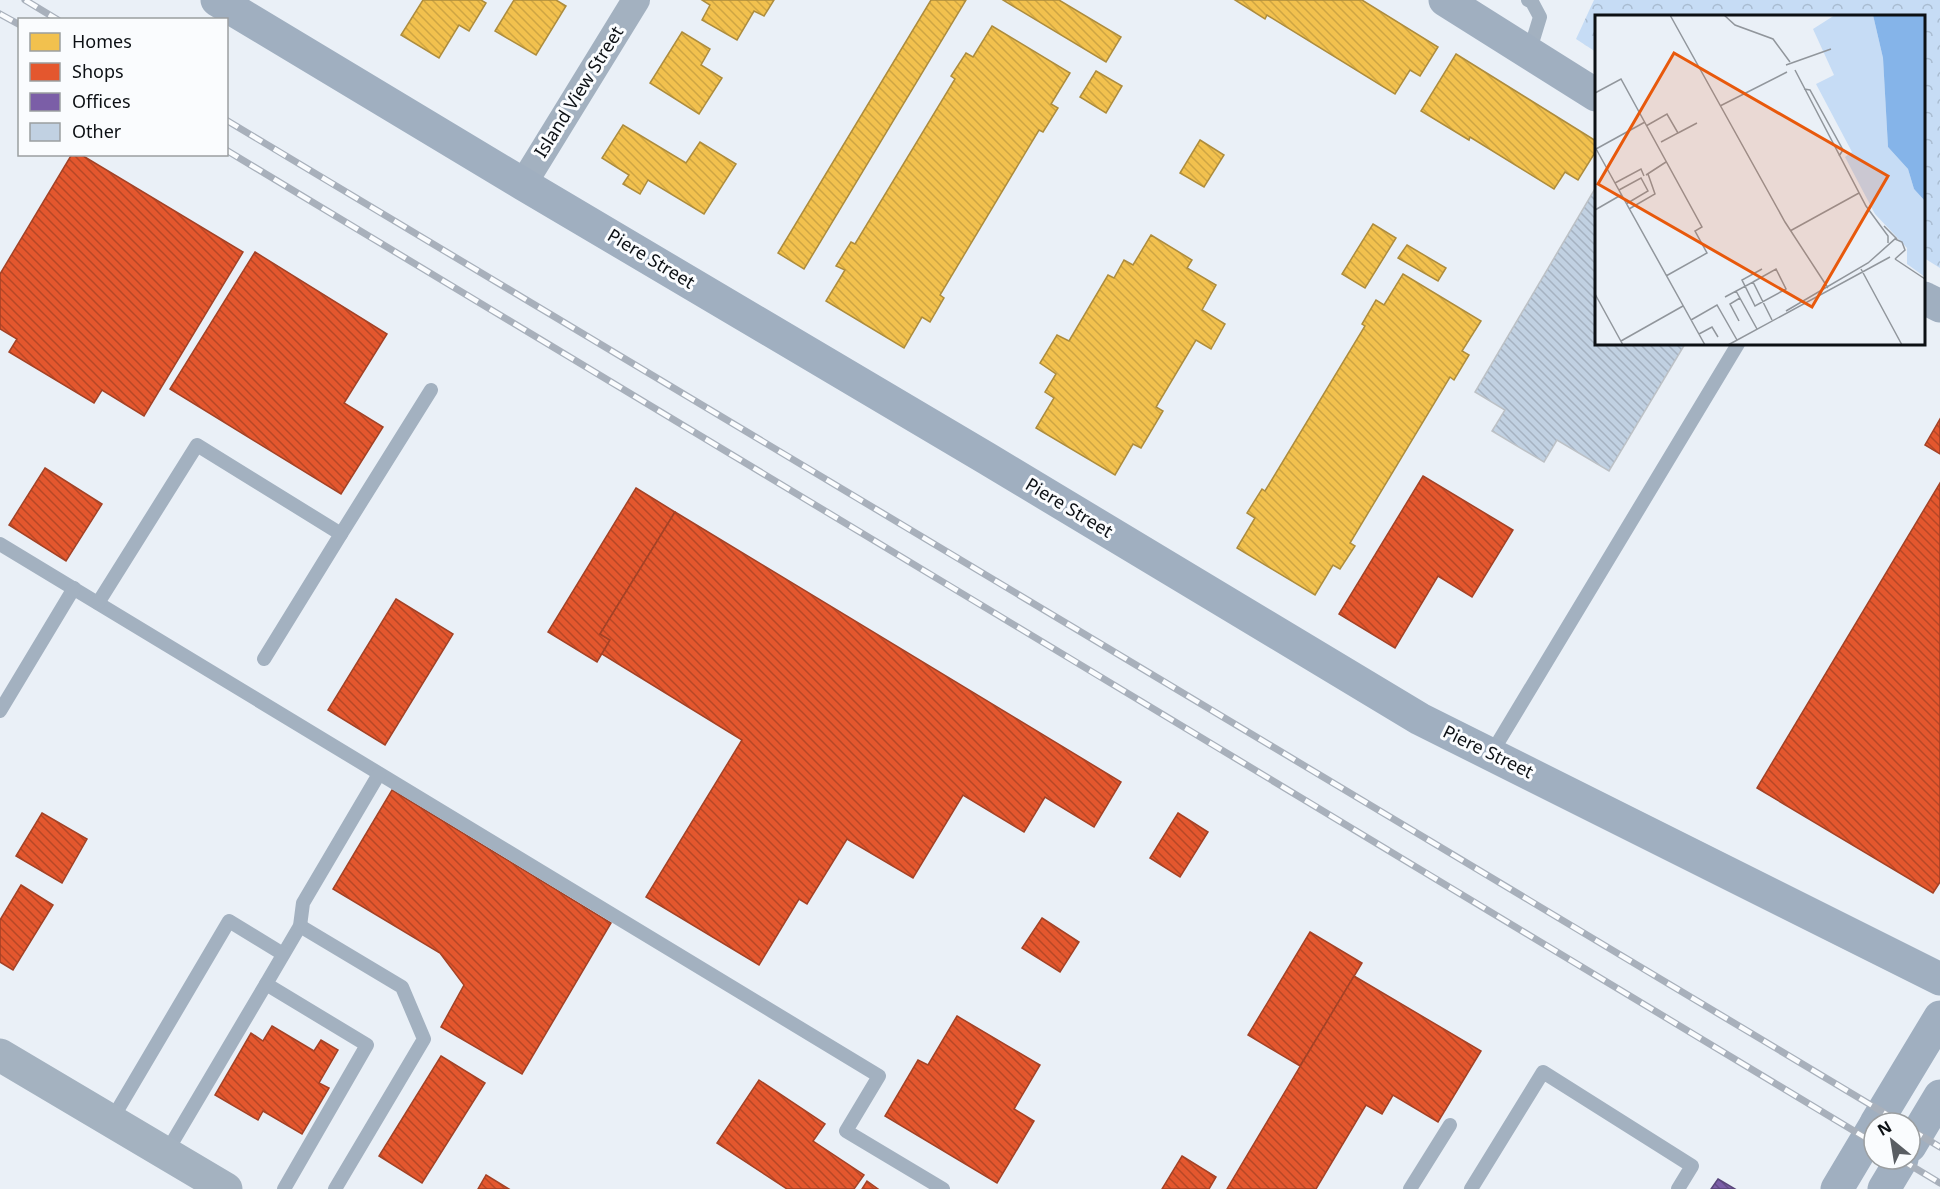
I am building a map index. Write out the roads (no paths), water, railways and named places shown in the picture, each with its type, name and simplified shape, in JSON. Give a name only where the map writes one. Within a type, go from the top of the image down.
[{"type":"main road","points":[[0,1055],[166,1154],[207,1184]]},
{"type":"street","name":"Piere Street","points":[[217,0],[1420,719],[1940,979]]},
{"type":"street","name":"Island View Street","points":[[523,184],[636,0]]},
{"type":"street","points":[[1445,0],[1595,94]]},
{"type":"street","points":[[1925,299],[1940,306]]},
{"type":"street","points":[[1883,1111],[1940,1017]]},
{"type":"street","points":[[1922,1126],[1940,1096]]},
{"type":"street","points":[[1837,1189],[1862,1147]]},
{"type":"street","points":[[1884,1189],[1895,1171]]},
{"type":"lane","points":[[1528,0],[1532,2],[1540,17],[1529,53]]},
{"type":"lane","points":[[1491,754],[1737,345]]},
{"type":"lane","points":[[264,658],[431,390]]},
{"type":"lane","points":[[98,603],[197,445],[341,534]]},
{"type":"lane","points":[[0,544],[879,1076],[846,1131],[943,1189]]},
{"type":"lane","points":[[0,711],[74,588]]},
{"type":"lane","points":[[166,1154],[300,926],[303,903],[379,774]]},
{"type":"lane","points":[[111,1121],[229,921],[283,954]]},
{"type":"lane","points":[[300,926],[402,987],[424,1039],[335,1189]]},
{"type":"lane","points":[[266,984],[367,1046],[284,1189]]},
{"type":"lane","points":[[1471,1189],[1543,1072],[1692,1166],[1678,1189]]},
{"type":"lane","points":[[1410,1189],[1450,1125]]},
{"type":"railway","points":[[25,0],[55,18]]},
{"type":"railway","points":[[0,14],[18,24]]},
{"type":"railway","points":[[228,121],[1881,1111]]},
{"type":"railway","points":[[228,151],[1862,1136]]},
{"type":"railway","points":[[1922,1136],[1940,1147]]},
{"type":"railway","points":[[1920,1171],[1940,1183]]}]
